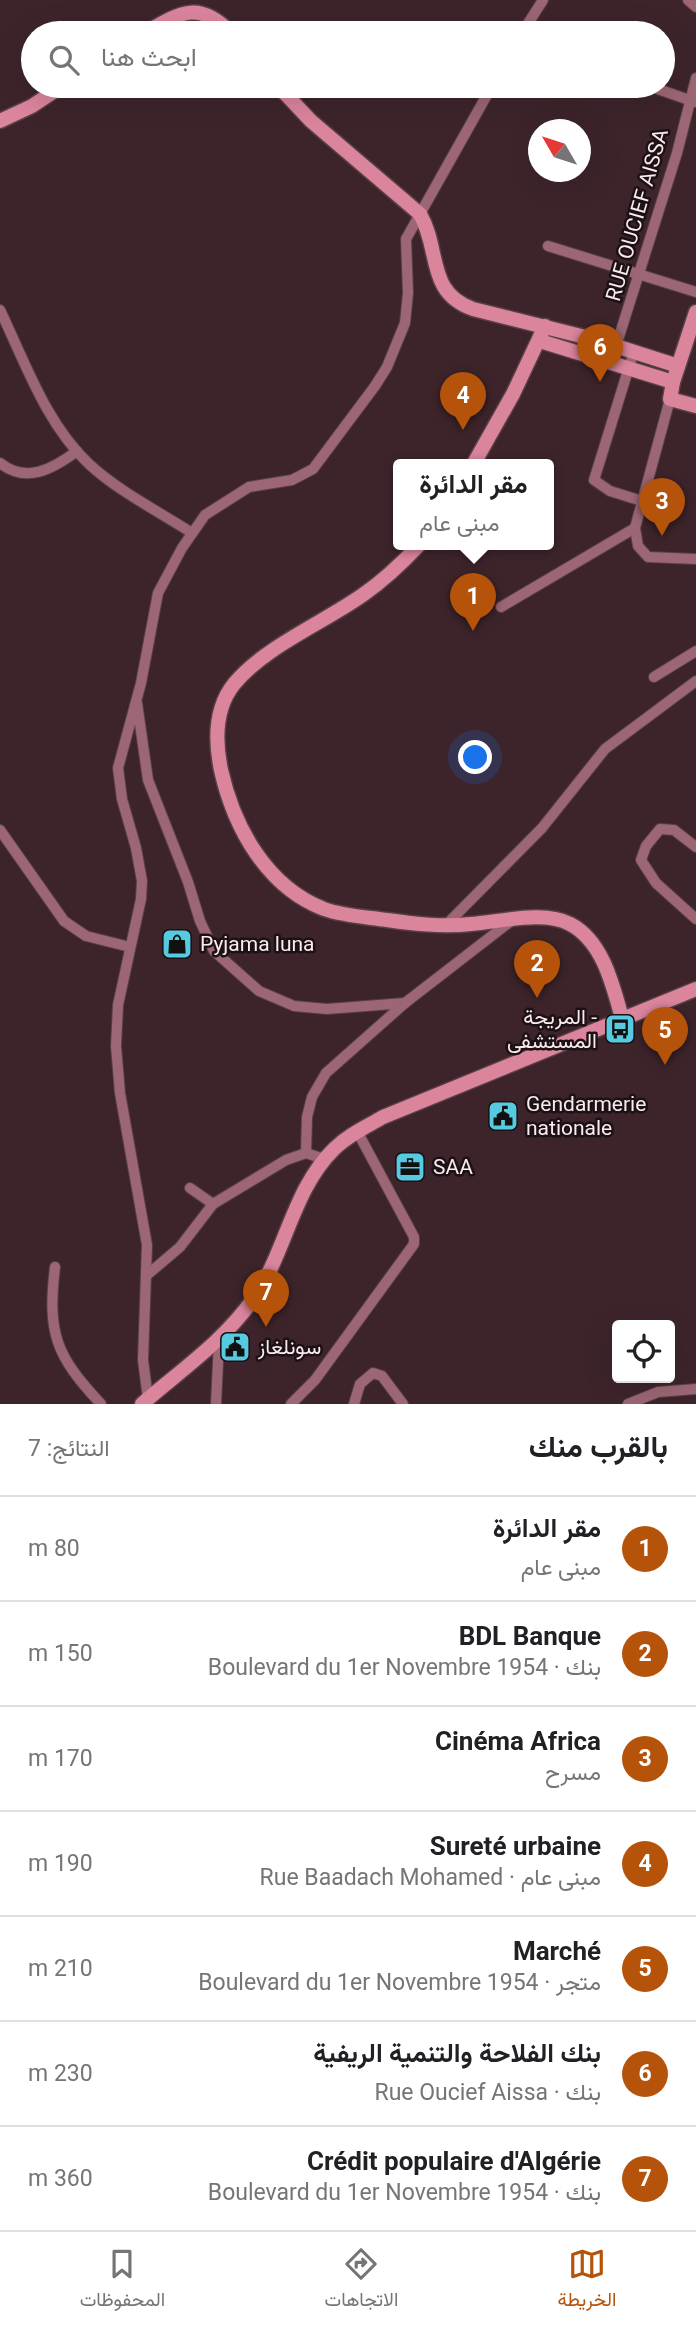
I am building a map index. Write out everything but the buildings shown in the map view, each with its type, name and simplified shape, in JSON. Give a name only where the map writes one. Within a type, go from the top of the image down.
[{"type":"main road","points":[[165,21],[192,6],[209,13],[218,21]]},
{"type":"main road","points":[[0,121],[44,98]]},
{"type":"main road","points":[[290,98],[326,135],[420,214],[427,226],[441,285],[452,300],[473,309],[617,345],[678,366]]},
{"type":"main road","points":[[696,312],[670,399],[696,406]]},
{"type":"main road","points":[[475,459],[540,341],[545,326]]},
{"type":"main road","points":[[540,341],[673,382]]},
{"type":"main road","points":[[413,550],[363,595],[320,619],[241,677],[221,708],[218,746],[223,778],[235,813],[253,849],[286,887],[311,903],[344,914],[445,926],[562,920],[582,932],[600,957],[622,1018]]},
{"type":"main road","points":[[145,1401],[219,1341],[256,1296],[275,1263],[315,1172],[324,1159],[357,1131],[422,1101],[696,989]]},
{"type":"street","points":[[530,21],[543,0]]},
{"type":"street","points":[[688,0],[696,7]]},
{"type":"street","name":"RUE OUCIEF AISSA","points":[[611,362],[693,101],[696,78]]},
{"type":"street","points":[[675,95],[693,101]]},
{"type":"street","points":[[145,1401],[145,1221],[122,1103],[116,1046],[118,1005],[141,899],[142,881],[118,781],[158,593],[205,515],[228,498],[250,487],[292,480],[313,469],[375,386],[387,367],[405,323],[408,293],[404,249],[406,239],[485,98]]},
{"type":"street","points":[[548,246],[696,292]]},
{"type":"street","points":[[0,310],[52,415],[77,451],[113,483],[192,533]]},
{"type":"street","points":[[634,351],[594,480],[610,491],[642,500]]},
{"type":"street","points":[[670,399],[635,528],[638,546],[648,556],[696,559]]},
{"type":"street","points":[[0,463],[9,470],[26,475],[48,470],[77,451]]},
{"type":"street","points":[[501,607],[635,528]]},
{"type":"street","points":[[654,677],[696,651]]},
{"type":"street","points":[[445,926],[542,828],[605,749],[696,681]]},
{"type":"street","points":[[136,699],[153,796],[214,951],[259,990],[294,1006],[327,1009],[405,1003]]},
{"type":"street","points":[[696,847],[674,831],[660,829],[646,846],[641,860],[656,883],[696,919]]},
{"type":"street","points":[[0,830],[64,921],[86,936],[130,947]]},
{"type":"street","points":[[306,1153],[307,1116],[318,1085],[339,1061],[405,1003],[511,921]]},
{"type":"street","points":[[291,1404],[315,1380],[414,1244],[414,1237],[357,1131]]},
{"type":"street","points":[[147,1275],[180,1247],[213,1204],[272,1167],[306,1153],[324,1159]]},
{"type":"street","points":[[190,1188],[213,1204]]},
{"type":"street","points":[[55,1268],[52,1307],[58,1347],[68,1367],[101,1404]]},
{"type":"street","points":[[216,1404],[219,1341]]},
{"type":"street","points":[[354,1404],[360,1384],[373,1373],[382,1376],[403,1404]]},
{"type":"street","points":[[628,1404],[658,1392],[696,1389]]},
{"type":"place","name":"بنك الفلاحة والتنمية الريفية","points":[[600,382]]},
{"type":"place","name":"Sureté urbaine","points":[[463,430]]},
{"type":"place","name":"Cinéma Africa","points":[[662,536]]},
{"type":"place","name":"مقر الدائرة","points":[[473,631]]},
{"type":"place","name":"Pyjama luna","points":[[177,944]]},
{"type":"place","name":"BDL Banque","points":[[537,998]]},
{"type":"place","name":"المريجة - المستشفى","points":[[620,1029]]},
{"type":"place","name":"Marché","points":[[665,1065]]},
{"type":"place","name":"Gendarmerie nationale","points":[[503,1116]]},
{"type":"place","name":"SAA","points":[[410,1167]]},
{"type":"place","name":"Crédit populaire d'Algérie","points":[[266,1327]]},
{"type":"place","name":"سونلغاز","points":[[235,1347]]}]
